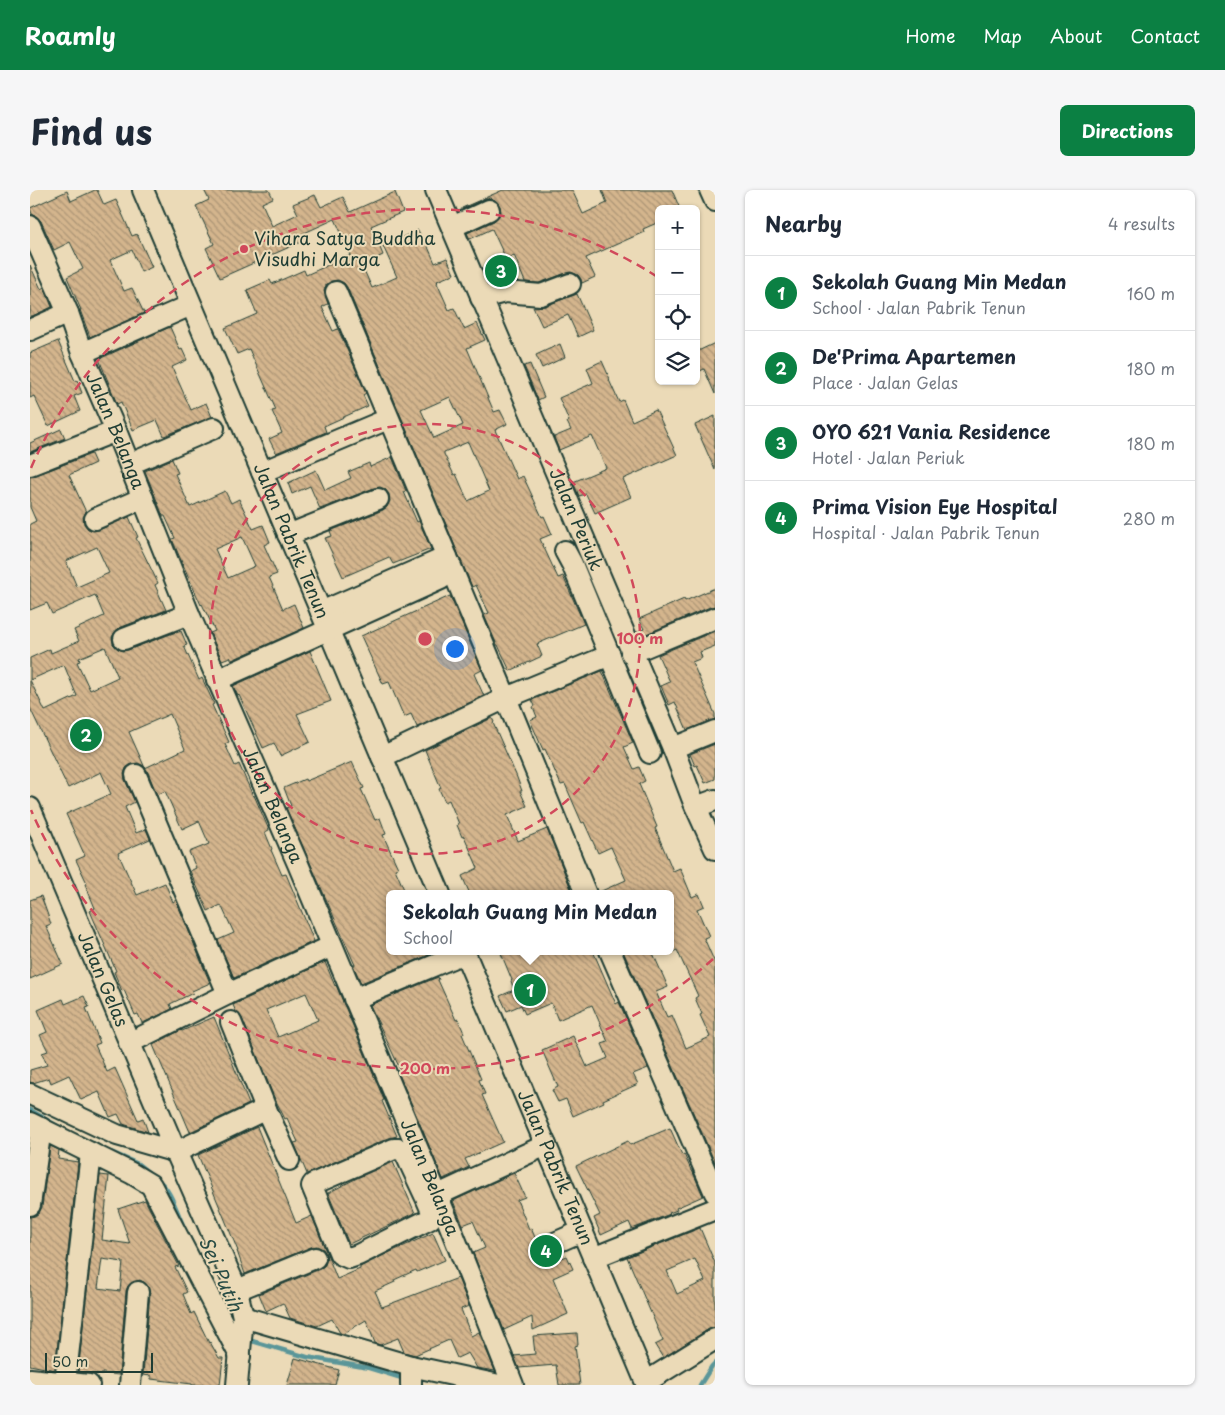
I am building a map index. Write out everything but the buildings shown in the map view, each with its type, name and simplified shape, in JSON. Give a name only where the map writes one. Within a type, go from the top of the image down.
[{"type":"street","name":"Jalan Pabrik Tenun","points":[[143,190],[438,890]]},
{"type":"street","name":"Jalan Periuk","points":[[436,190],[631,653],[673,748],[696,807],[714,842]]},
{"type":"street","points":[[710,190],[715,201]]},
{"type":"street","points":[[452,227],[489,210]]},
{"type":"street","name":"Jalan Belanga","points":[[30,226],[130,464],[188,614],[354,998],[432,1197],[513,1385]]},
{"type":"street","points":[[481,298],[505,292],[541,295],[570,284]]},
{"type":"street","points":[[336,292],[584,890]]},
{"type":"street","points":[[82,353],[191,304]]},
{"type":"street","points":[[30,330],[68,313]]},
{"type":"street","points":[[262,472],[388,419]]},
{"type":"street","points":[[130,464],[214,428]]},
{"type":"street","points":[[30,465],[116,431]]},
{"type":"street","points":[[95,518],[143,498]]},
{"type":"street","points":[[288,535],[378,499]]},
{"type":"street","points":[[565,551],[650,753]]},
{"type":"street","points":[[217,680],[324,620],[447,557]]},
{"type":"street","points":[[324,620],[354,619],[440,579]]},
{"type":"street","points":[[124,639],[188,614]]},
{"type":"street","points":[[631,653],[715,618]]},
{"type":"street","points":[[382,756],[506,698],[610,655]]},
{"type":"street","points":[[673,748],[715,731]]},
{"type":"street","points":[[136,775],[228,994]]},
{"type":"street","points":[[696,807],[715,800]]},
{"type":"street","name":"Jalan Gelas","points":[[30,808],[176,1152],[237,1290],[242,1336],[237,1385]]},
{"type":"street","points":[[130,1043],[228,994],[332,946]]},
{"type":"street","points":[[354,998],[457,955]]},
{"type":"street","name":"Jalan Pabrik Tenun","points":[[465,955],[646,1383]]},
{"type":"street","points":[[612,955],[715,1193]]},
{"type":"street","points":[[231,1022],[289,1160]]},
{"type":"street","points":[[30,1094],[117,1135],[176,1152],[266,1109]]},
{"type":"street","points":[[30,1205],[36,1125],[131,1173],[150,1185],[242,1336],[411,1375],[500,1385]]},
{"type":"street","points":[[432,1197],[546,1145]]},
{"type":"street","points":[[394,1149],[399,1149],[405,1153],[432,1197],[433,1214],[430,1219],[349,1258],[340,1254],[312,1186],[394,1149]]},
{"type":"street","points":[[65,1383],[91,1153]]},
{"type":"street","points":[[593,1258],[715,1209]]},
{"type":"street","points":[[548,1246],[582,1231]]},
{"type":"street","points":[[237,1290],[315,1258]]},
{"type":"street","points":[[130,1385],[138,1292]]},
{"type":"street","points":[[646,1383],[715,1339]]},
{"type":"street","points":[[37,1382],[89,1385]]},
{"type":"waterway","name":"Sei Putih","points":[[30,1110],[59,1127]]},
{"type":"waterway","name":"Sei Putih","points":[[111,1152],[138,1164],[148,1172]]},
{"type":"waterway","name":"Sei Putih","points":[[156,1178],[166,1188],[183,1225]]},
{"type":"waterway","name":"Sei Putih","points":[[245,1339],[307,1357],[369,1368],[405,1379]]},
{"type":"waterway","name":"Sei Putih","points":[[700,1385],[715,1363]]},
{"type":"place","name":"Vihara Satya Buddha Visudhi Marga","points":[[244,249]]},
{"type":"place","name":"OYO 621 Vania Residence","points":[[501,271]]},
{"type":"place","name":"De'Prima Apartemen","points":[[86,735]]},
{"type":"place","name":"Sekolah Guang Min Medan","points":[[530,990]]},
{"type":"place","name":"Prima Vision Eye Hospital","points":[[546,1251]]}]
